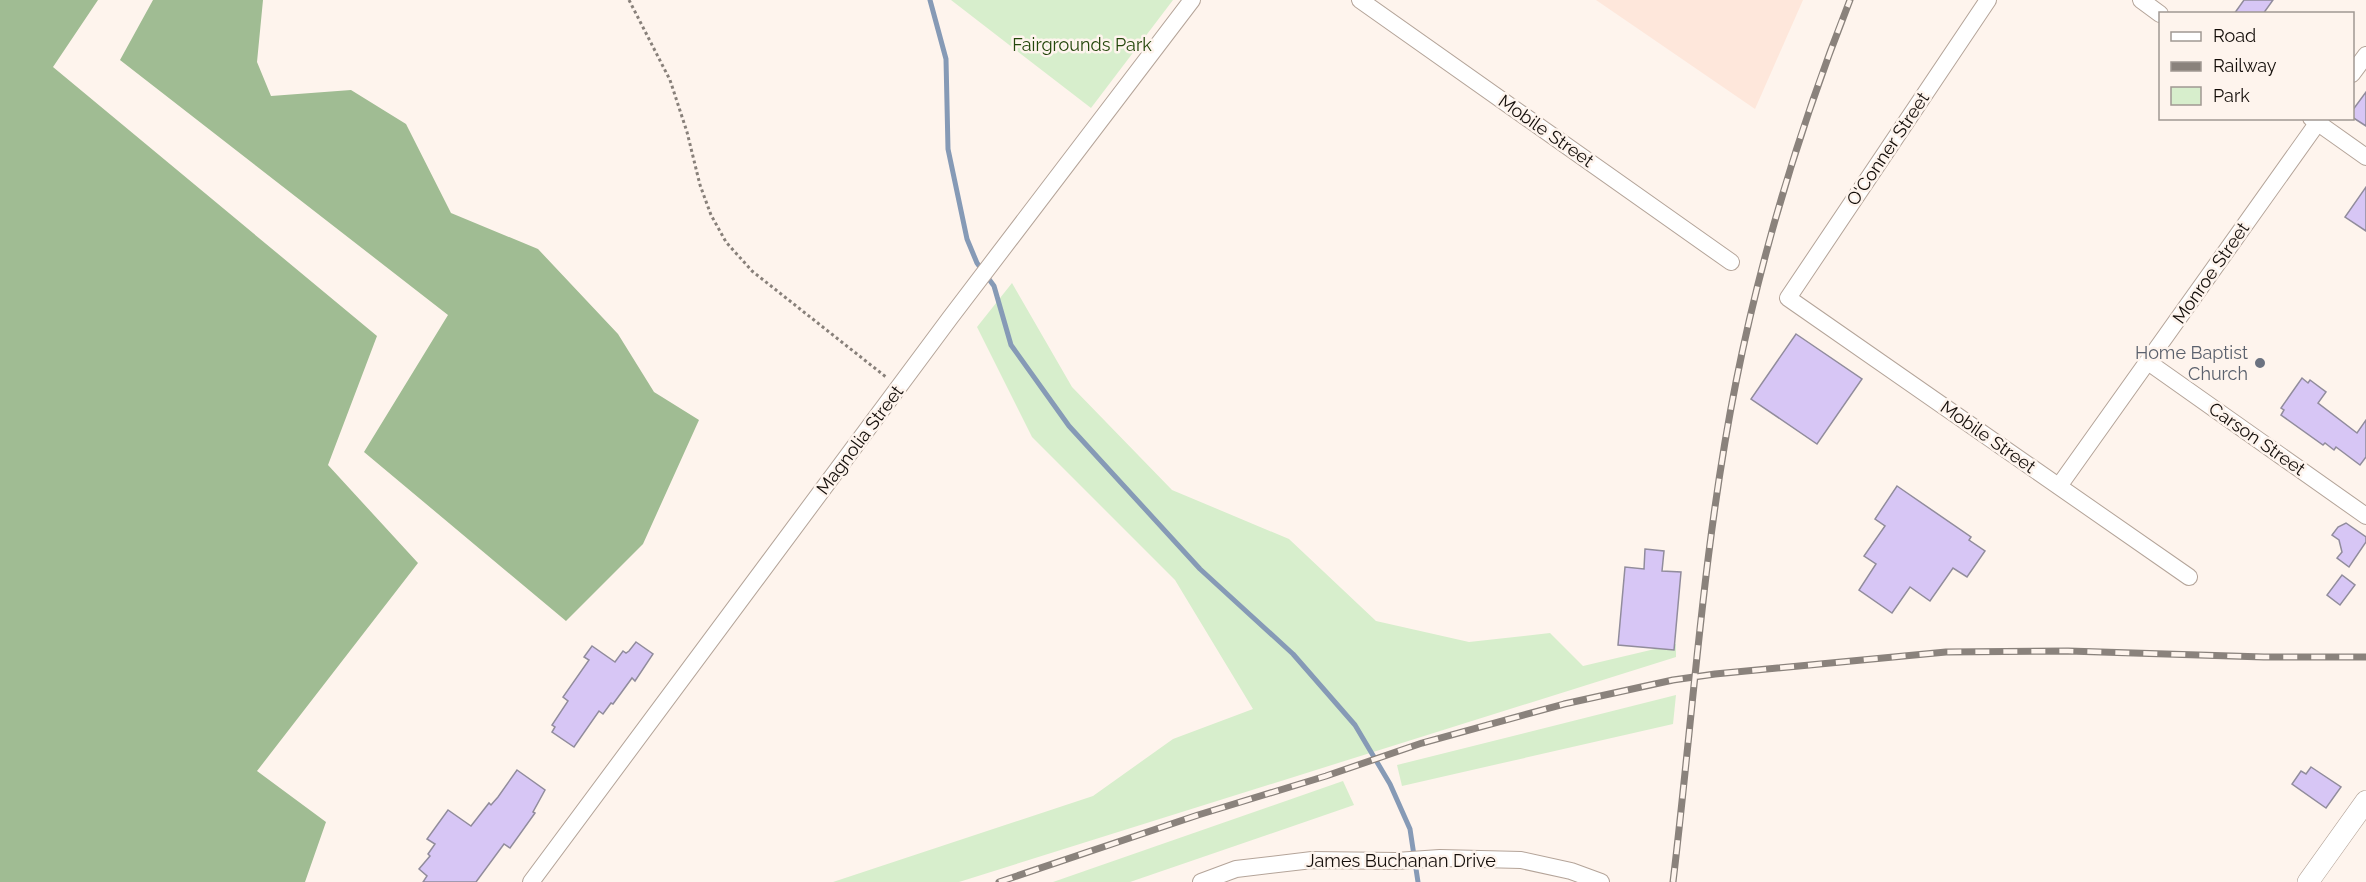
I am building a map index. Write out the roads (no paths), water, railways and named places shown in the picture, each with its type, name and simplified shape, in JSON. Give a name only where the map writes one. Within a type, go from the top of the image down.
[{"type":"street","name":"Magnolia Street","points":[[531,882],[977,282],[1192,0]]},
{"type":"street","name":"Mobile Street","points":[[1360,0],[1731,262]]},
{"type":"street","name":"O'Conner Street","points":[[1788,298],[1988,0]]},
{"type":"street","points":[[2141,0],[2159,13]]},
{"type":"street","points":[[2354,71],[2366,55]]},
{"type":"street","points":[[2317,120],[2366,157]]},
{"type":"street","name":"Monroe Street","points":[[2059,486],[2317,120]]},
{"type":"street","name":"Mobile Street","points":[[1788,298],[2189,576]]},
{"type":"street","name":"Carson Street","points":[[2148,362],[2366,516]]},
{"type":"street","points":[[2308,882],[2366,801]]},
{"type":"street","name":"James Buchanan Drive","points":[[1201,882],[1236,869],[1312,860],[1396,861],[1440,858],[1521,860],[1571,871],[1601,882]]},
{"type":"waterway","points":[[930,0],[946,59],[948,149],[967,239],[977,263],[994,286],[1011,345],[1069,426],[1200,569],[1293,654],[1355,725],[1390,784],[1410,829],[1418,882]]},
{"type":"railway","points":[[1673,882],[1707,569],[1736,382],[1758,284],[1784,188],[1815,94],[1850,0]]},
{"type":"railway","points":[[999,882],[1422,743],[1564,704],[1673,680],[1946,652],[2068,651],[2264,657],[2366,657]]},
{"type":"place","name":"Home Baptist Church","points":[[2260,363]]},
{"type":"park label","name":"Fairgrounds Park","points":[[1082,45]]}]
